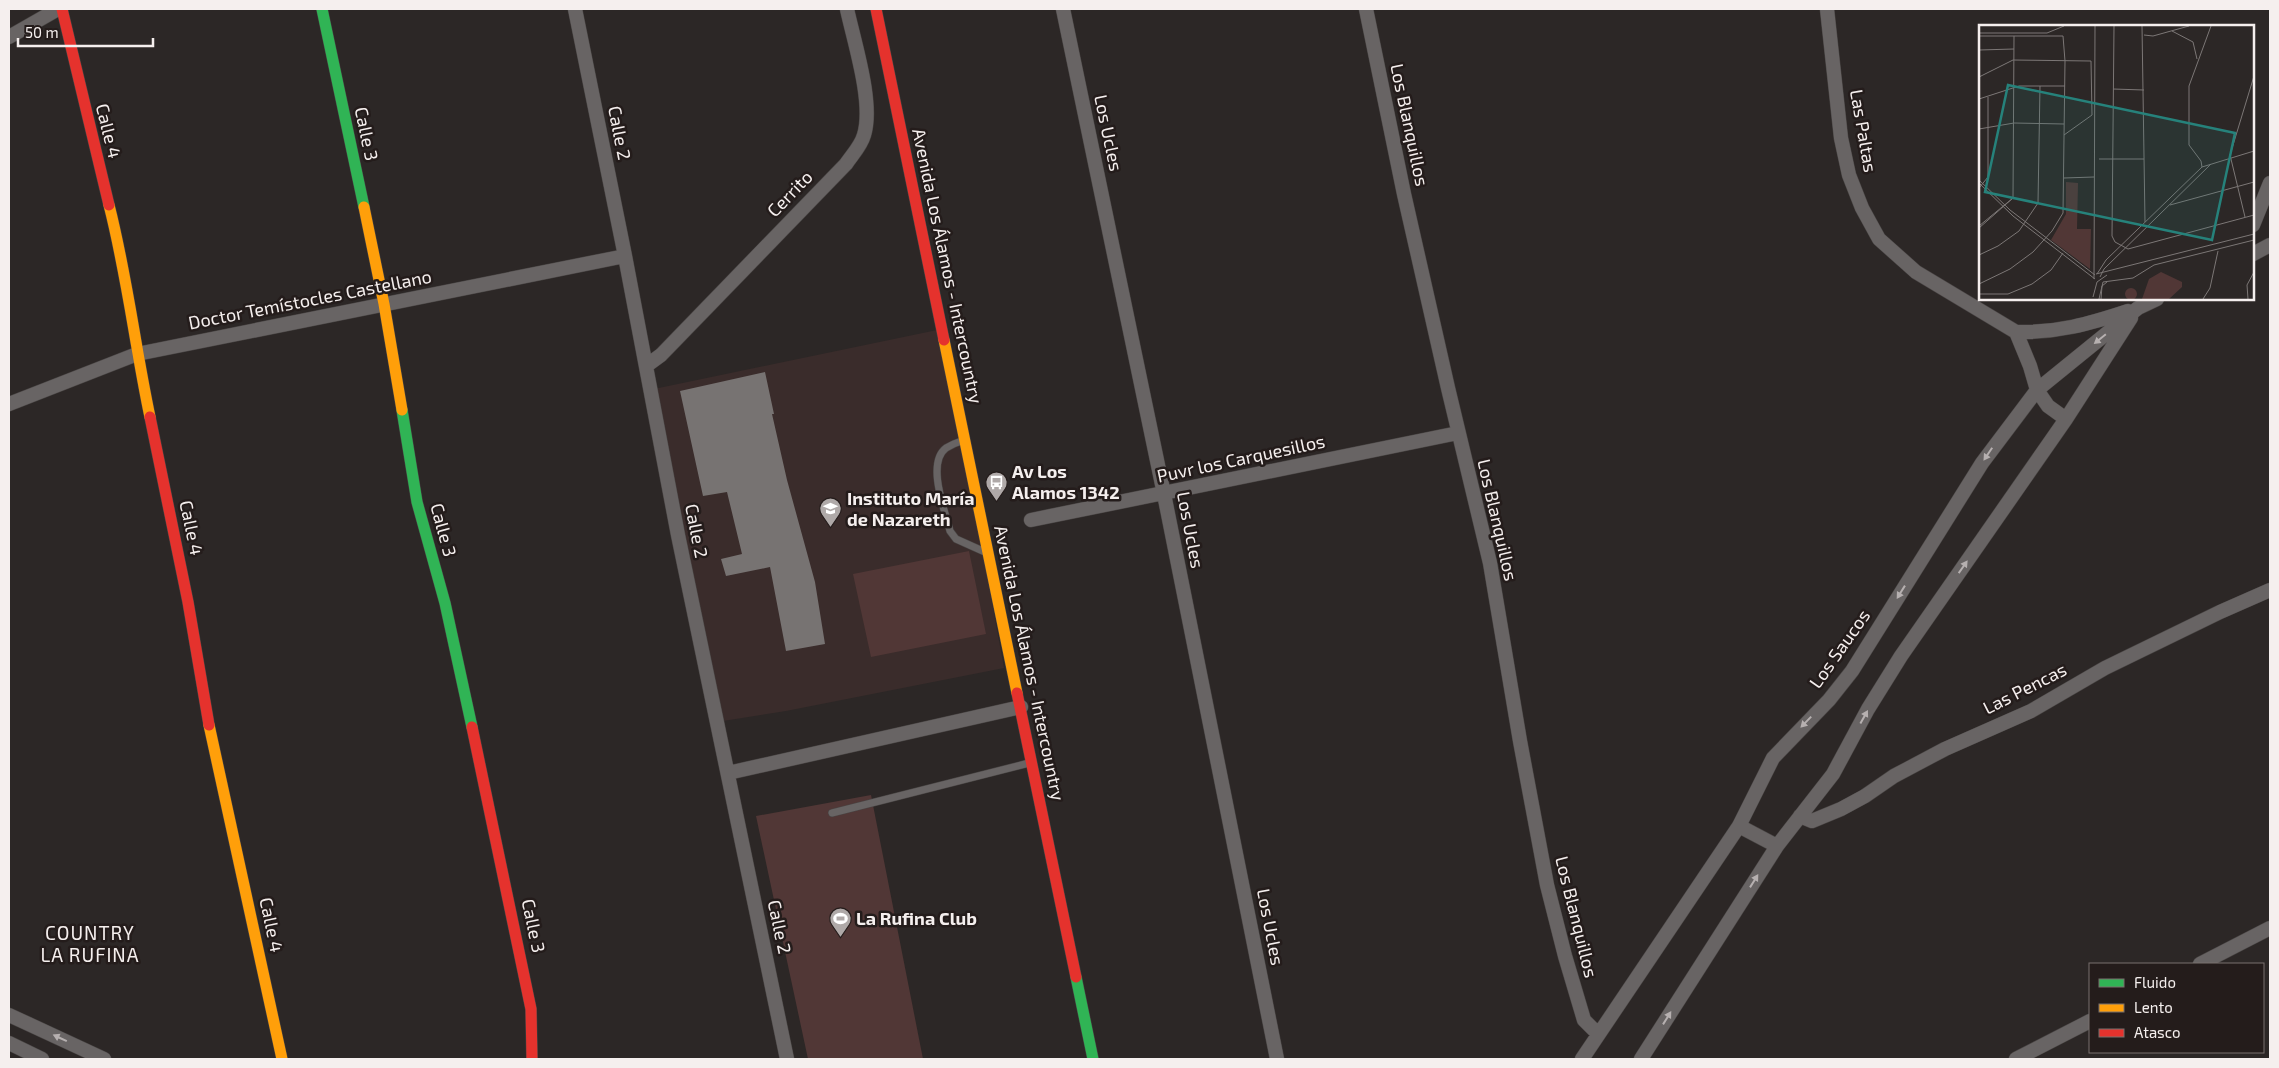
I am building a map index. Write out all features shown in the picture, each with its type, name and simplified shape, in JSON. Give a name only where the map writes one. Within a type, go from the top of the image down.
[{"type":"street","points":[[9,37],[58,9]]},
{"type":"street","name":"Calle 4","points":[[62,9],[118,239],[137,354],[188,602],[207,718],[281,1058]]},
{"type":"street","name":"Calle 3","points":[[322,9],[384,304],[417,502],[445,603],[523,966],[531,1009],[532,1059]]},
{"type":"street","name":"Calle 2","points":[[575,9],[625,256],[678,535],[787,1059]]},
{"type":"street","name":"Cerrito","points":[[646,366],[661,354],[846,164],[858,148],[864,136],[867,119],[862,81],[847,9]]},
{"type":"street","name":"Avenida Los Álamos - Intercountry","points":[[876,9],[1093,1059]]},
{"type":"street","name":"Los Ucles","points":[[1062,9],[1164,494],[1277,1059]]},
{"type":"street","name":"Los Blanquillos","points":[[1366,9],[1404,194],[1458,433],[1490,562],[1520,741],[1547,885],[1584,1020],[1598,1034]]},
{"type":"street","name":"Las Paltas","points":[[1827,9],[1841,138],[1849,174],[1862,208],[1879,239],[1916,272],[2016,332]]},
{"type":"street","points":[[2254,223],[2270,183]]},
{"type":"street","points":[[2254,254],[2270,246]]},
{"type":"street","name":"Doctor Temístocles Castellano","points":[[9,404],[137,354],[625,256]]},
{"type":"street","name":"Los Saucos","points":[[1582,1059],[1739,826],[1774,758],[1842,685],[1982,463],[2037,390],[2138,308],[2155,300]]},
{"type":"street","points":[[2066,419],[2048,406],[2037,390],[2030,366],[2016,332],[2046,332],[2069,328],[2138,308]]},
{"type":"street","points":[[1641,1059],[1777,846],[1833,774],[1868,709],[1901,656],[2066,419],[2138,308]]},
{"type":"street","name":"Puvr los Carquesillos","points":[[1031,520],[1458,433]]},
{"type":"street","name":"Las Pencas","points":[[1800,816],[1812,821],[1841,809],[1923,760],[2031,711],[2105,668],[2194,624],[2270,590]]},
{"type":"street","points":[[728,773],[1021,707]]},
{"type":"street","points":[[1739,826],[1777,846]]},
{"type":"street","points":[[2202,963],[2270,928]]},
{"type":"street","points":[[9,1014],[104,1059]]},
{"type":"street","points":[[2016,1059],[2089,1022]]},
{"type":"street","points":[[9,1043],[42,1059]]},
{"type":"lane","points":[[964,440],[945,449],[939,457],[936,470],[950,531],[956,539],[987,553]]},
{"type":"lane","points":[[832,813],[1032,762]]},
{"type":"shaded area","name":"Instituto María de Nazareth","points":[[942,329],[1004,668],[786,711],[723,721],[654,389]]},
{"type":"shaded area","points":[[969,551],[986,634],[871,657],[853,574]]},
{"type":"shaded area","name":"La Rufina Club","points":[[871,795],[923,1059],[808,1059],[756,816]]},
{"type":"building","points":[[765,372],[774,414],[772,414],[787,480],[815,582],[825,644],[786,651],[770,567],[726,576],[721,559],[742,554],[727,492],[703,496],[680,391]]},
{"type":"traffic: fast","points":[[322,9],[364,207]]},
{"type":"traffic: fast","points":[[402,410],[417,502],[445,603],[472,727]]},
{"type":"traffic: fast","points":[[1076,977],[1093,1059]]},
{"type":"traffic: slow","points":[[109,205],[121,258],[150,417]]},
{"type":"traffic: slow","points":[[364,207],[384,304],[402,410]]},
{"type":"traffic: slow","points":[[944,340],[1017,693]]},
{"type":"traffic: slow","points":[[209,725],[282,1059]]},
{"type":"traffic: jam","points":[[62,9],[109,205]]},
{"type":"traffic: jam","points":[[876,9],[944,340]]},
{"type":"traffic: jam","points":[[150,417],[188,602],[209,725]]},
{"type":"traffic: jam","points":[[1017,693],[1076,977]]},
{"type":"traffic: jam","points":[[472,727],[531,1009],[532,1059]]},
{"type":"place","name":"Av Los Alamos 1342","points":[[996,501]]},
{"type":"place","name":"Instituto María de Nazareth","points":[[831,528]]},
{"type":"place","name":"La Rufina Club","points":[[840,938]]},
{"type":"district","name":"COUNTRY LA RUFINA","points":[[90,944]]}]
